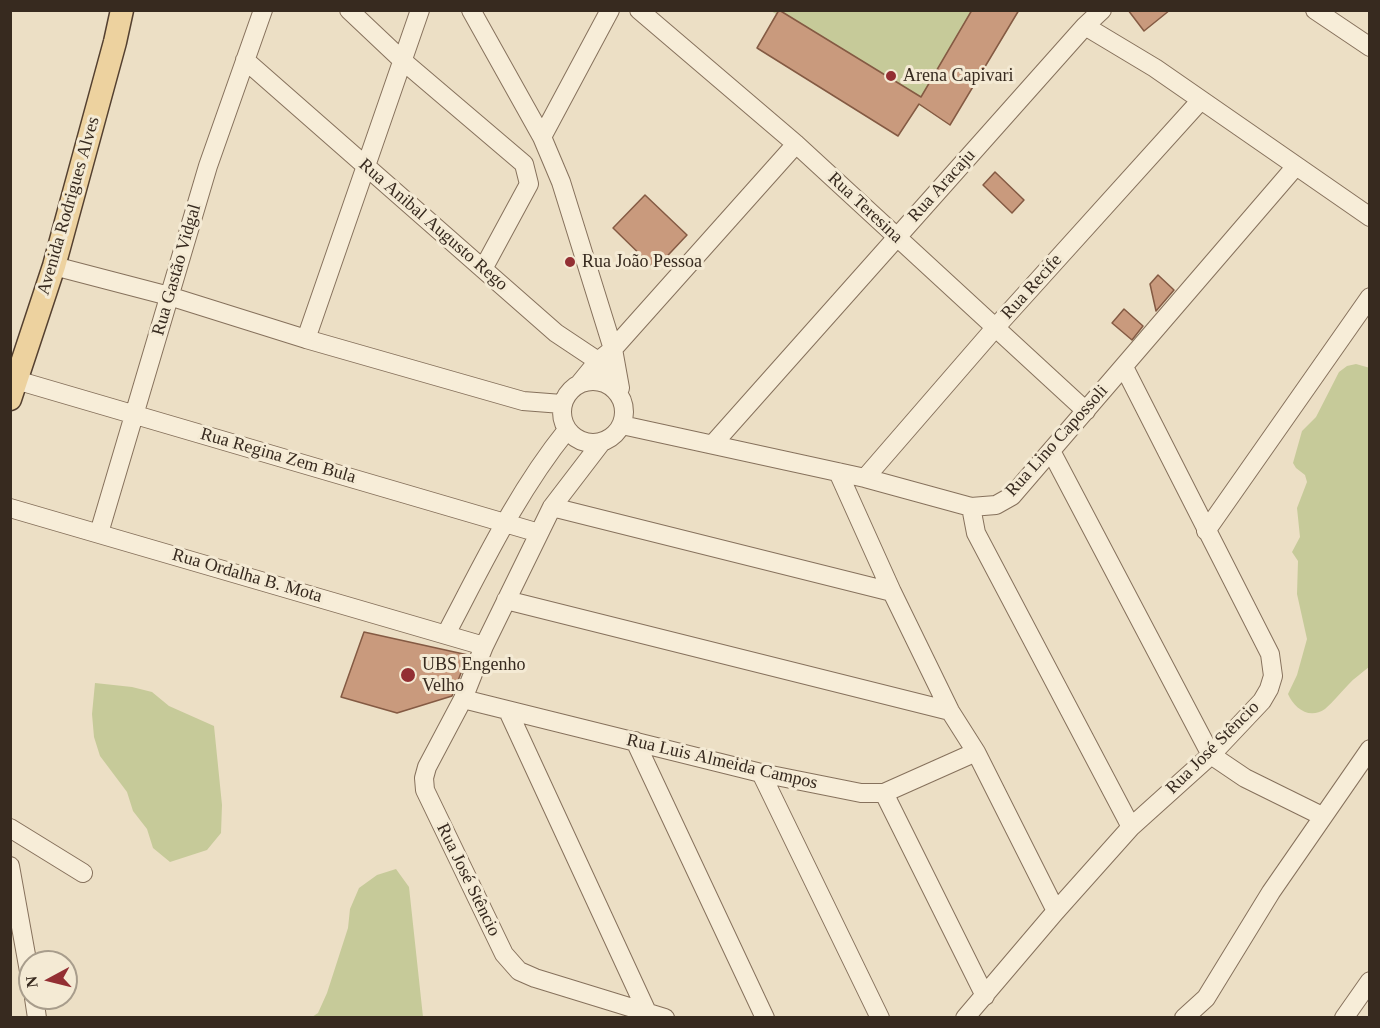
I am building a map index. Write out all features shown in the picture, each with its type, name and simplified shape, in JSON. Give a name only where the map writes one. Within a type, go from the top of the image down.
[{"type":"main road","name":"Avenida Rodrigues Alves","points":[[13,390],[54,266],[122,10]]},
{"type":"street","name":"Rua Gastão Vidgal","points":[[99,533],[208,166],[263,10]]},
{"type":"street","points":[[349,10],[403,61],[524,164],[530,184],[483,269]]},
{"type":"street","points":[[306,339],[420,10]]},
{"type":"street","points":[[471,10],[542,137],[561,182],[613,349],[624,413],[622,425],[613,436],[601,443],[588,443],[576,439],[566,428],[523,401]]},
{"type":"street","points":[[542,137],[610,10]]},
{"type":"street","name":"Rua Teresina","points":[[639,10],[796,144],[1086,411]]},
{"type":"street","name":"Rua Aracaju","points":[[713,444],[1085,26],[1102,10]]},
{"type":"street","points":[[1315,10],[1370,47]]},
{"type":"street","points":[[1085,26],[1155,68],[1370,217]]},
{"type":"street","name":"Rua Anibal Augusto Rego","points":[[245,60],[556,333],[598,361],[620,397]]},
{"type":"street","name":"Rua Recife","points":[[866,478],[995,328],[1201,100]]},
{"type":"street","points":[[566,428],[562,418],[562,405],[569,392],[580,383],[598,361],[613,349],[796,144]]},
{"type":"street","name":"Rua Lino Capossoli","points":[[622,425],[866,478],[971,507],[996,505],[1012,496],[1296,166]]},
{"type":"street","points":[[54,266],[169,296],[306,339],[523,401],[562,405]]},
{"type":"street","points":[[1206,531],[1370,297]]},
{"type":"street","name":"Rua José Stêncio","points":[[965,1017],[1056,910],[1131,827],[1211,754],[1262,701],[1273,676],[1270,654],[1124,367]]},
{"type":"street","points":[[580,383],[594,381],[607,384],[620,397]]},
{"type":"street","name":"Rua Regina Zem Bula","points":[[13,390],[134,414],[539,533]]},
{"type":"street","points":[[446,634],[504,523],[566,428]]},
{"type":"street","name":"Rua José Stêncio","points":[[601,443],[552,507],[484,646],[463,699],[427,767],[424,778],[425,790],[504,954],[519,971],[665,1017]]},
{"type":"street","points":[[1051,451],[1211,754],[1245,778],[1322,816]]},
{"type":"street","points":[[838,472],[892,592],[950,711],[976,752],[1056,910]]},
{"type":"street","points":[[552,507],[892,592]]},
{"type":"street","points":[[971,507],[976,533],[1131,827]]},
{"type":"street","name":"Rua Ordalha B. Mota","points":[[10,508],[484,646]]},
{"type":"street","points":[[506,600],[950,711]]},
{"type":"street","name":"Rua Luis Almeida Campos","points":[[463,699],[761,773],[861,793],[884,793],[976,752]]},
{"type":"street","points":[[508,711],[647,1012]]},
{"type":"street","points":[[635,741],[765,1017]]},
{"type":"street","points":[[1187,1017],[1206,998],[1271,892],[1370,749]]},
{"type":"street","points":[[761,773],[879,1017]]},
{"type":"street","points":[[884,793],[985,996]]},
{"type":"street","points":[[10,828],[83,873]]},
{"type":"street","points":[[10,866],[25,950]]},
{"type":"street","points":[[1344,1017],[1367,985]]},
{"type":"green space","name":"Arena Capivari","points":[[771,11],[1019,11],[950,125],[919,105],[898,136],[757,48],[776,14]]},
{"type":"green space","points":[[1356,364],[1370,368],[1369,667],[1325,709],[1308,713],[1298,708],[1288,694],[1297,675],[1307,639],[1297,594],[1298,561],[1292,552],[1300,537],[1297,508],[1307,482],[1305,475],[1293,463],[1302,431],[1316,417],[1339,372],[1347,366]]},
{"type":"green space","points":[[95,683],[132,687],[152,692],[169,706],[214,726],[222,805],[221,833],[207,850],[170,862],[153,848],[147,829],[133,811],[127,792],[100,756],[94,737],[92,714]]},
{"type":"green space","points":[[396,869],[409,887],[423,1017],[312,1017],[318,1013],[327,993],[348,928],[350,909],[359,888],[377,875]]},
{"type":"building","points":[[779,10],[921,97],[972,10],[1019,10],[950,125],[919,104],[898,136],[757,48]]},
{"type":"building","points":[[1128,10],[1170,10],[1144,31]]},
{"type":"building","points":[[995,172],[1024,200],[1012,213],[983,185]]},
{"type":"building","points":[[645,195],[687,235],[655,269],[613,228]]},
{"type":"building","points":[[1158,275],[1174,290],[1156,311],[1150,284]]},
{"type":"building","points":[[1124,309],[1143,326],[1132,340],[1112,323]]},
{"type":"building","name":"UBS Engenho Velho","points":[[364,632],[468,655],[452,696],[397,713],[341,697]]},
{"type":"place","name":"Arena Capivari","points":[[891,76]]},
{"type":"place","name":"Rua João Pessoa","points":[[570,262]]},
{"type":"place","name":"UBS Engenho Velho","points":[[408,675]]}]
